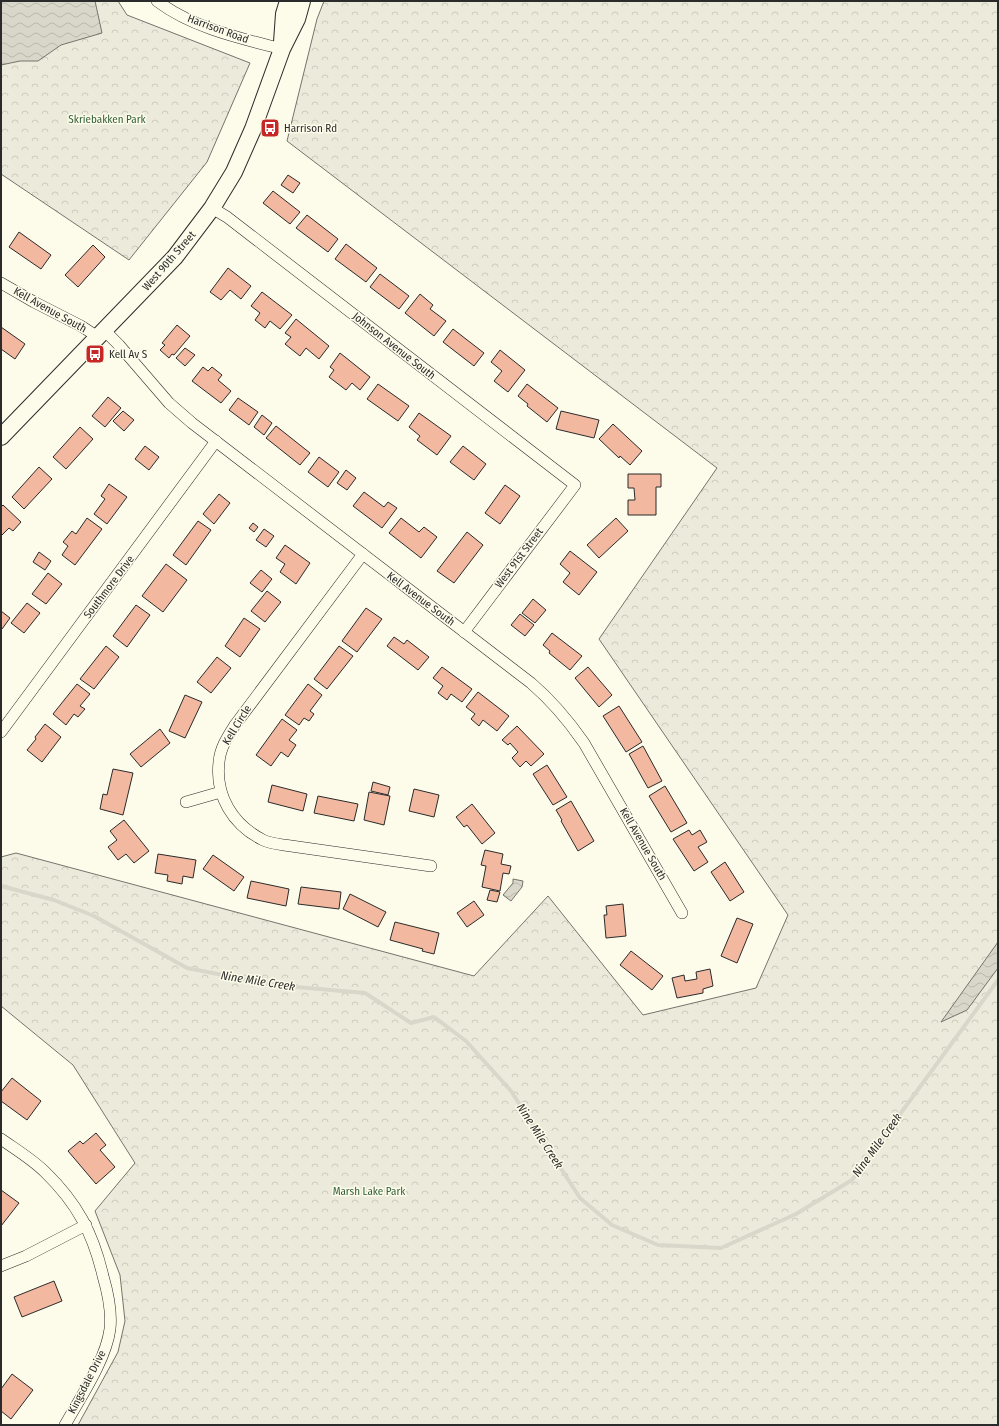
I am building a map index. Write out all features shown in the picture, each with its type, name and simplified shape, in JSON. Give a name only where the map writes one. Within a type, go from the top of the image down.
[{"type":"street","name":"Harrison Road","points":[[157,1],[196,23],[229,35],[282,49]]},
{"type":"street","name":"West 90th Street","points":[[282,49],[284,14],[288,1]]},
{"type":"street","name":"West 90th Street","points":[[1,437],[175,257],[212,208],[234,172],[253,129],[282,49],[297,19],[302,1]]},
{"type":"street","name":"Johnson Avenue South","points":[[212,208],[228,217],[575,485]]},
{"type":"street","name":"Kell Avenue South","points":[[1,282],[34,302],[81,326],[101,334],[119,345],[170,403],[192,423],[531,683],[551,701],[569,721],[584,743],[682,913]]},
{"type":"street","name":"Southmore Drive","points":[[1,732],[216,441]]},
{"type":"street","name":"West 91st Street","points":[[464,632],[575,485]]},
{"type":"street","name":"Kell Circle","points":[[362,554],[235,725],[225,743],[219,761],[219,781],[221,792],[223,800],[233,817],[248,831],[264,841],[431,866]]},
{"type":"street","points":[[186,802],[221,792]]},
{"type":"street","name":"Kingsdale Drive","points":[[1,1139],[44,1171],[63,1191],[80,1214],[93,1239],[108,1294],[111,1312],[110,1330],[105,1348],[65,1425]]},
{"type":"street","points":[[1,1266],[26,1256],[86,1226]]},
{"type":"green space","name":"Skriebakken Park","points":[[1,1],[118,1],[127,15],[250,63],[207,162],[129,260],[1,174]]},
{"type":"green space","name":"Marsh Lake Park","points":[[324,1],[998,1],[998,1425],[78,1425],[118,1352],[125,1321],[120,1275],[95,1211],[135,1163],[73,1065],[1,1006],[1,857],[16,853],[474,976],[548,896],[643,1015],[756,988],[788,915],[599,639],[717,468],[287,141],[317,19]]},
{"type":"water","points":[[1,1],[95,1],[102,33],[61,45],[38,61],[20,61],[1,65]]},
{"type":"water","points":[[513,879],[523,881],[522,887],[511,901],[503,895],[513,883]]},
{"type":"water","points":[[998,942],[998,968],[967,1010],[941,1022]]},
{"type":"building","points":[[288,175],[300,183],[293,193],[281,185]]},
{"type":"building","points":[[273,191],[300,212],[290,224],[263,203]]},
{"type":"building","points":[[307,215],[338,239],[328,252],[296,228]]},
{"type":"building","points":[[19,232],[51,255],[41,269],[9,247]]},
{"type":"building","points":[[346,244],[377,268],[366,282],[335,259]]},
{"type":"building","points":[[93,245],[105,257],[78,287],[65,275]]},
{"type":"building","points":[[228,268],[251,286],[241,299],[230,290],[221,300],[210,292]]},
{"type":"building","points":[[380,274],[409,296],[399,309],[370,287]]},
{"type":"building","points":[[262,292],[292,315],[280,329],[270,321],[265,328],[255,320],[260,313],[251,306]]},
{"type":"building","points":[[420,294],[433,305],[430,309],[446,321],[434,336],[405,313]]},
{"type":"building","points":[[296,319],[329,346],[319,359],[306,348],[300,356],[285,344],[291,337],[285,333]]},
{"type":"building","points":[[177,325],[190,336],[174,355],[172,354],[169,358],[160,350],[165,345],[162,343]]},
{"type":"building","points":[[1,327],[25,344],[15,359],[1,349]]},
{"type":"building","points":[[453,329],[484,353],[474,366],[443,342]]},
{"type":"building","points":[[185,348],[195,355],[185,366],[176,358]]},
{"type":"building","points":[[500,350],[525,370],[508,392],[494,381],[502,371],[491,362]]},
{"type":"building","points":[[340,353],[370,377],[360,390],[352,383],[346,390],[329,377],[334,370],[330,367]]},
{"type":"building","points":[[203,367],[208,371],[212,367],[222,375],[218,380],[231,391],[221,403],[192,381]]},
{"type":"building","points":[[378,384],[409,406],[398,421],[367,399]]},
{"type":"building","points":[[527,384],[558,408],[547,422],[527,406],[528,404],[518,396]]},
{"type":"building","points":[[108,397],[121,408],[105,427],[92,416]]},
{"type":"building","points":[[238,398],[258,412],[249,425],[229,410]]},
{"type":"building","points":[[123,411],[134,420],[124,431],[113,421]]},
{"type":"building","points":[[561,411],[599,420],[594,438],[556,429]]},
{"type":"building","points":[[419,413],[451,436],[437,455],[417,440],[420,436],[409,427]]},
{"type":"building","points":[[262,415],[272,423],[264,435],[254,427]]},
{"type":"building","points":[[613,424],[642,451],[630,465],[620,456],[619,458],[599,439]]},
{"type":"building","points":[[276,426],[310,453],[300,465],[266,438]]},
{"type":"building","points":[[80,427],[93,439],[66,469],[53,457]]},
{"type":"building","points":[[145,446],[159,457],[149,470],[135,459]]},
{"type":"building","points":[[463,446],[486,464],[474,480],[450,462]]},
{"type":"building","points":[[319,457],[339,472],[328,487],[308,472]]},
{"type":"building","points":[[39,467],[52,479],[24,509],[12,497]]},
{"type":"building","points":[[346,470],[356,478],[347,490],[337,483]]},
{"type":"building","points":[[628,474],[661,474],[661,487],[656,487],[656,515],[628,515],[628,500],[635,500],[634,488],[628,488]]},
{"type":"building","points":[[109,484],[127,497],[107,524],[94,514],[105,499],[101,496]]},
{"type":"building","points":[[505,485],[520,496],[500,524],[485,513]]},
{"type":"building","points":[[364,492],[384,507],[388,502],[397,508],[382,528],[353,506]]},
{"type":"building","points":[[219,494],[230,503],[214,524],[203,514]]},
{"type":"building","points":[[3,505],[21,522],[13,531],[9,528],[1,536],[1,507]]},
{"type":"building","points":[[87,518],[102,529],[75,565],[62,555],[68,546],[63,542],[72,531],[76,534]]},
{"type":"building","points":[[401,518],[419,532],[424,527],[437,537],[421,558],[389,533]]},
{"type":"building","points":[[616,518],[628,531],[599,558],[587,545]]},
{"type":"building","points":[[198,521],[211,530],[186,565],[173,555]]},
{"type":"building","points":[[253,523],[258,527],[254,532],[249,528]]},
{"type":"building","points":[[264,529],[274,536],[266,547],[256,540]]},
{"type":"building","points":[[467,532],[483,545],[454,583],[437,571]]},
{"type":"building","points":[[285,545],[310,563],[296,584],[280,572],[285,564],[276,558]]},
{"type":"building","points":[[570,551],[597,572],[579,595],[563,582],[570,573],[560,564]]},
{"type":"building","points":[[39,552],[51,561],[45,570],[33,562]]},
{"type":"building","points":[[166,564],[187,580],[163,612],[142,596]]},
{"type":"building","points":[[261,570],[272,579],[262,592],[250,583]]},
{"type":"building","points":[[48,573],[62,584],[46,604],[32,594]]},
{"type":"building","points":[[267,591],[281,602],[265,622],[251,611]]},
{"type":"building","points":[[533,599],[546,610],[535,623],[522,613]]},
{"type":"building","points":[[27,603],[40,613],[24,633],[11,623]]},
{"type":"building","points":[[136,605],[150,615],[127,647],[113,636]]},
{"type":"building","points":[[366,608],[382,619],[357,652],[342,641]]},
{"type":"building","points":[[1,611],[10,618],[2,629],[1,629]]},
{"type":"building","points":[[520,614],[534,625],[525,636],[511,625]]},
{"type":"building","points":[[244,618],[260,629],[240,657],[225,646]]},
{"type":"building","points":[[552,633],[582,656],[570,670],[549,653],[550,651],[543,645]]},
{"type":"building","points":[[394,637],[404,644],[407,640],[429,657],[418,670],[387,646]]},
{"type":"building","points":[[106,646],[119,657],[94,689],[80,679]]},
{"type":"building","points":[[339,646],[353,656],[327,689],[314,679]]},
{"type":"building","points":[[217,657],[231,668],[211,693],[197,682]]},
{"type":"building","points":[[442,667],[472,689],[462,702],[451,694],[447,700],[438,693],[443,686],[433,678]]},
{"type":"building","points":[[588,667],[612,695],[599,707],[575,678]]},
{"type":"building","points":[[77,684],[90,694],[80,706],[85,709],[78,717],[74,714],[66,725],[53,714]]},
{"type":"building","points":[[308,684],[322,695],[310,711],[314,714],[309,721],[304,718],[299,725],[285,715]]},
{"type":"building","points":[[478,692],[509,716],[497,731],[483,720],[479,726],[471,719],[475,714],[466,707]]},
{"type":"building","points":[[185,695],[202,702],[185,738],[169,731]]},
{"type":"building","points":[[619,706],[642,742],[626,752],[603,716]]},
{"type":"building","points":[[282,719],[297,730],[289,740],[296,745],[288,757],[281,752],[271,766],[256,755]]},
{"type":"building","points":[[45,724],[61,737],[42,762],[27,750]]},
{"type":"building","points":[[517,726],[544,754],[531,766],[526,761],[520,767],[512,758],[518,752],[510,743],[508,745],[502,740]]},
{"type":"building","points":[[160,729],[170,743],[141,767],[130,754]]},
{"type":"building","points":[[643,746],[662,781],[648,788],[629,754]]},
{"type":"building","points":[[547,765],[567,797],[553,805],[533,774]]},
{"type":"building","points":[[113,769],[133,773],[123,815],[100,809],[103,794],[107,795]]},
{"type":"building","points":[[373,782],[390,787],[388,795],[371,791]]},
{"type":"building","points":[[272,785],[307,794],[303,811],[268,802]]},
{"type":"building","points":[[665,786],[687,823],[671,832],[649,796]]},
{"type":"building","points":[[414,789],[439,795],[434,817],[409,811]]},
{"type":"building","points":[[369,792],[390,796],[384,825],[364,820]]},
{"type":"building","points":[[318,796],[358,804],[354,821],[314,813]]},
{"type":"building","points":[[571,801],[594,841],[578,851],[556,810]]},
{"type":"building","points":[[472,804],[495,833],[482,844],[467,825],[464,827],[456,817]]},
{"type":"building","points":[[124,820],[149,851],[134,863],[126,854],[118,860],[108,847],[117,840],[110,831]]},
{"type":"building","points":[[689,830],[692,835],[700,830],[707,842],[698,847],[708,862],[694,871],[673,839]]},
{"type":"building","points":[[485,850],[503,854],[501,864],[511,866],[509,874],[503,873],[500,891],[482,887],[486,866],[481,865]]},
{"type":"building","points":[[158,854],[196,860],[193,878],[183,876],[182,884],[167,881],[168,875],[155,873]]},
{"type":"building","points":[[213,855],[244,877],[234,891],[203,869]]},
{"type":"building","points":[[725,862],[744,892],[730,901],[711,872]]},
{"type":"building","points":[[251,881],[289,889],[286,906],[247,898]]},
{"type":"building","points":[[301,887],[341,892],[339,909],[298,904]]},
{"type":"building","points":[[490,890],[500,892],[497,902],[487,900]]},
{"type":"building","points":[[350,894],[386,912],[378,927],[343,909]]},
{"type":"building","points":[[474,901],[484,915],[467,927],[457,913]]},
{"type":"building","points":[[623,904],[626,936],[606,938],[604,915],[607,915],[606,906]]},
{"type":"building","points":[[737,918],[753,924],[737,963],[721,956]]},
{"type":"building","points":[[395,922],[439,933],[434,954],[422,951],[423,949],[390,940]]},
{"type":"building","points":[[631,951],[663,976],[652,990],[620,965]]},
{"type":"building","points":[[710,969],[713,986],[703,989],[703,993],[677,998],[672,978],[684,975],[685,981],[697,979],[696,972]]},
{"type":"building","points":[[12,1078],[41,1101],[27,1120],[1,1101],[1,1092]]},
{"type":"building","points":[[96,1133],[106,1145],[100,1150],[115,1167],[96,1184],[68,1151],[80,1141],[83,1144]]},
{"type":"building","points":[[1,1190],[19,1203],[1,1226]]},
{"type":"building","points":[[54,1281],[62,1301],[22,1317],[14,1297]]},
{"type":"building","points":[[12,1374],[33,1390],[11,1419],[1,1411],[1,1389]]},
{"type":"waterway","name":"Nine Mile Creek","points":[[1,886],[54,900],[94,916],[187,968],[274,985],[365,993],[411,1023],[434,1017],[466,1041],[511,1091],[580,1198],[612,1225],[658,1245],[721,1248],[796,1214],[852,1180],[998,980]]},
{"type":"place","name":"Harrison Rd","points":[[270,128]]},
{"type":"place","name":"Kell Av S","points":[[95,354]]}]
